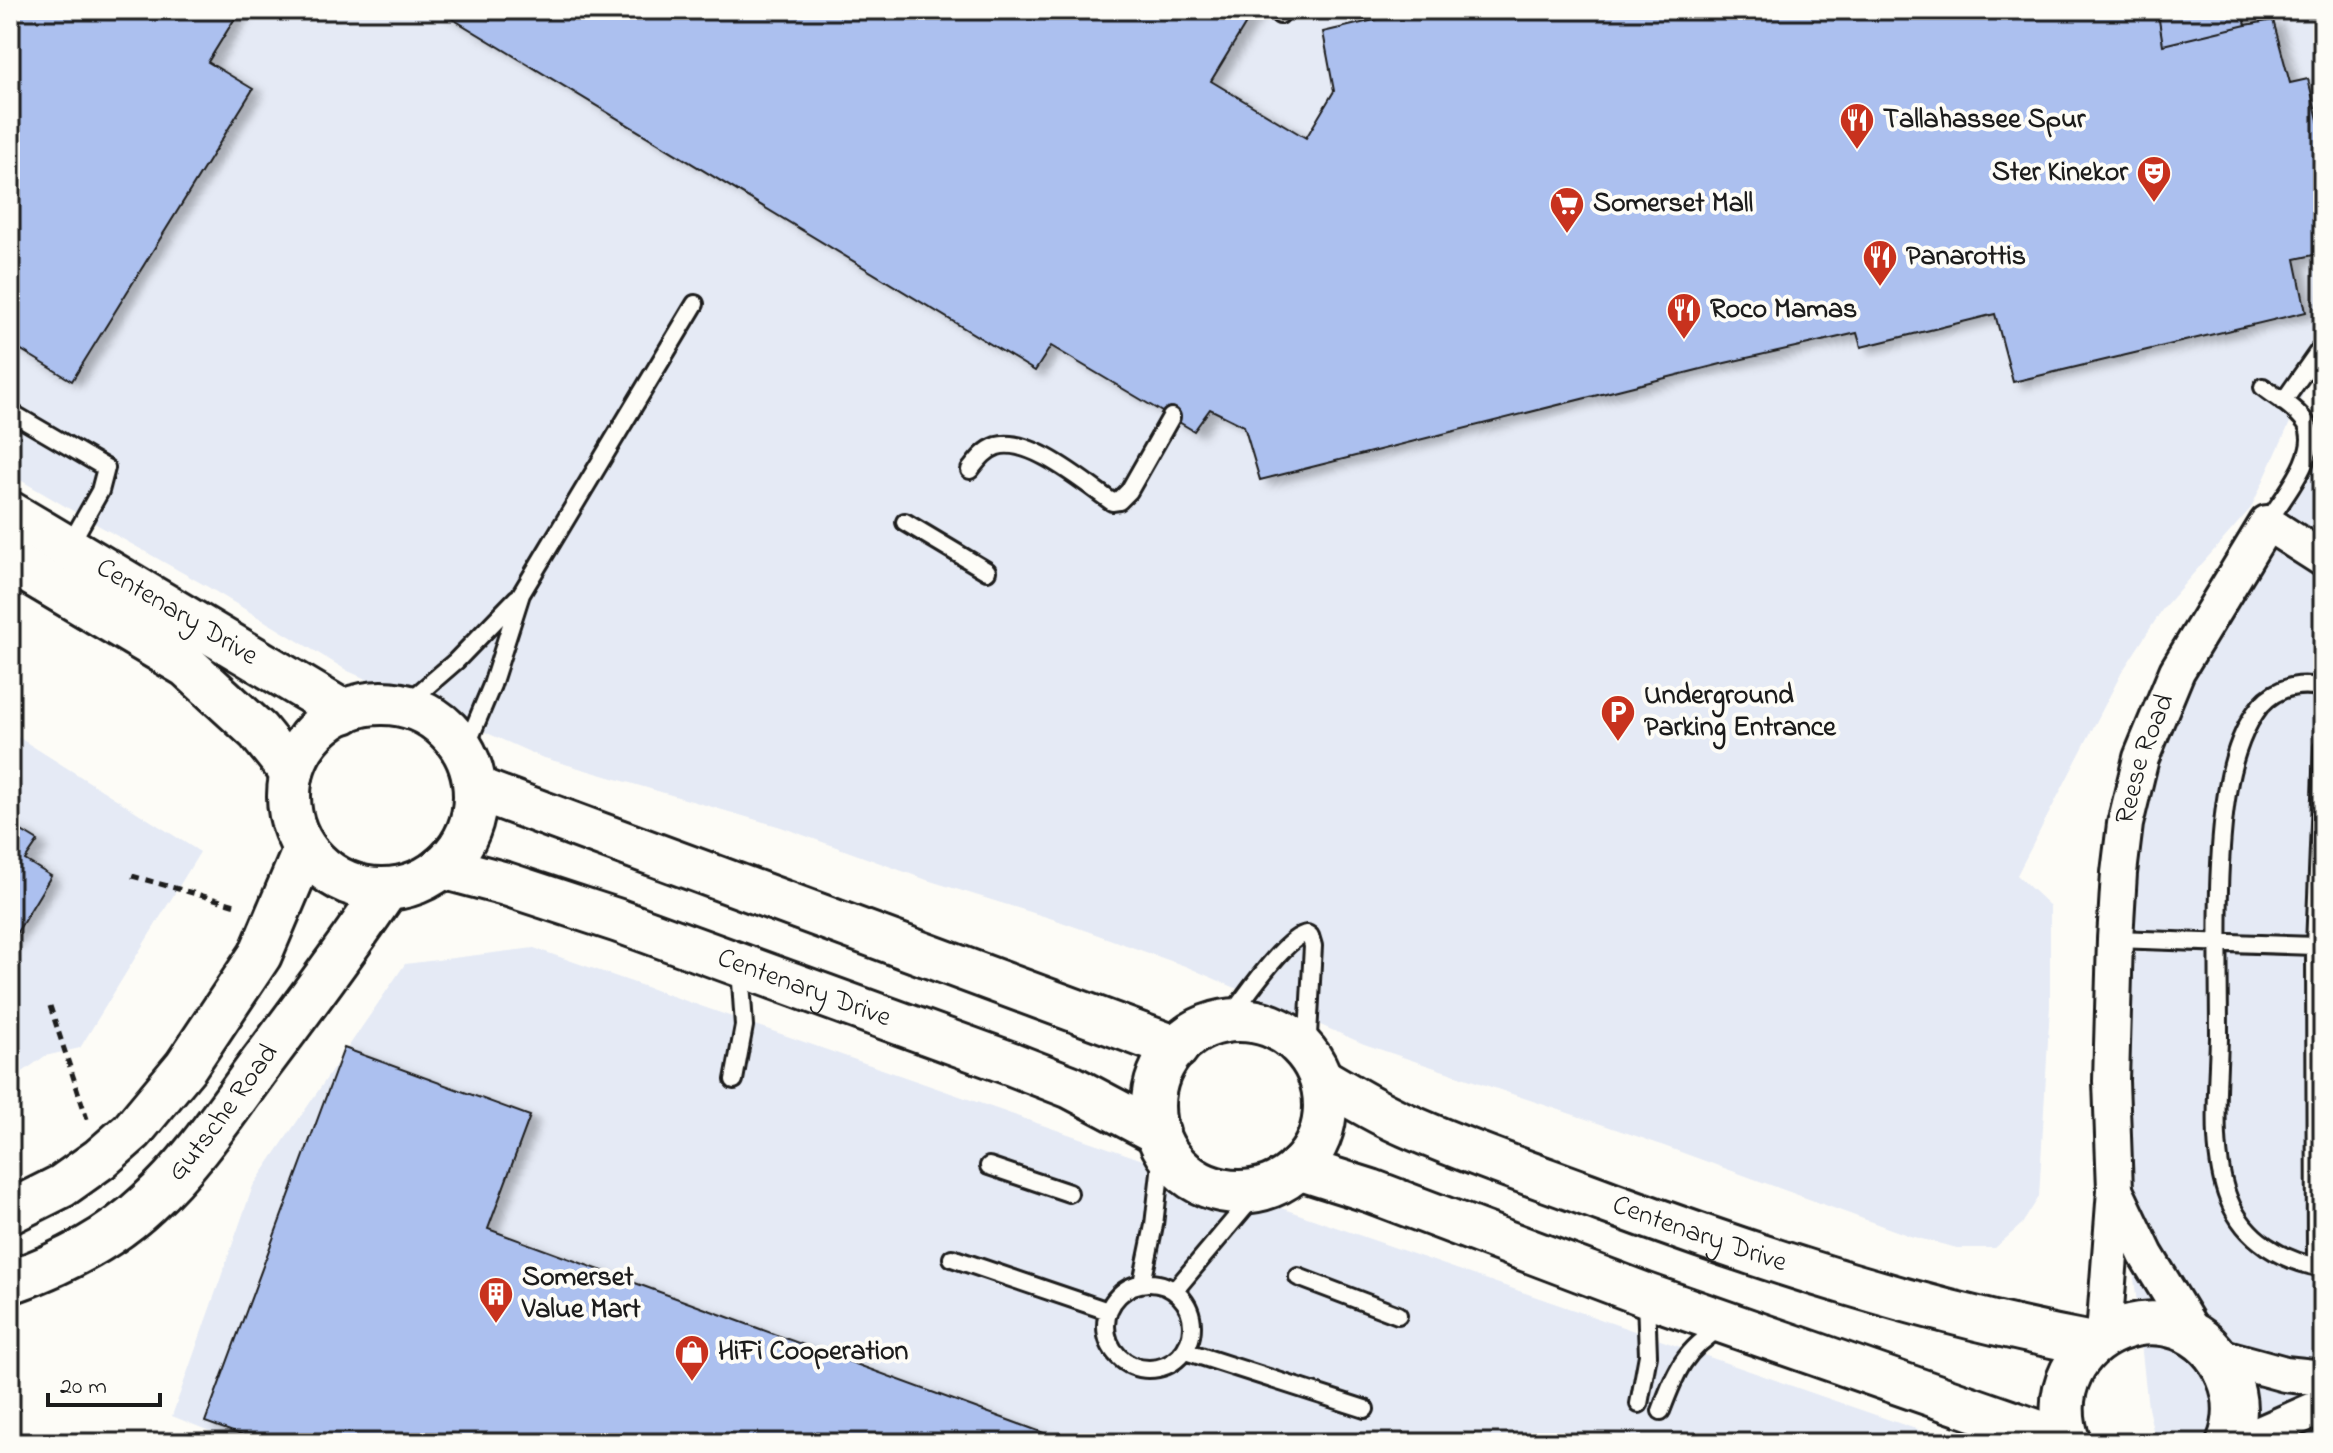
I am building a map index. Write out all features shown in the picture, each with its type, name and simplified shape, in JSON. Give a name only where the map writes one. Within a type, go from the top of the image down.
[{"type":"street","name":"Centenary Drive","points":[[10,513],[344,712]]},
{"type":"street","points":[[2267,523],[2323,559]]},
{"type":"street","name":"Reese Road","points":[[2098,1339],[2115,1190],[2111,1081],[2115,939],[2125,824],[2141,758],[2177,671],[2267,523]]},
{"type":"street","name":"Centenary Drive","points":[[10,561],[187,666],[258,731],[292,773]]},
{"type":"street","points":[[384,704],[422,712],[439,722],[453,736],[470,770],[474,811],[468,831],[457,851],[426,879],[387,889],[363,887],[341,880],[321,866],[305,849],[296,831],[291,812],[292,773],[311,737],[344,712],[384,704]]},
{"type":"street","points":[[470,770],[1177,1048]]},
{"type":"street","name":"Gutsche Road","points":[[10,1212],[62,1186],[100,1159],[132,1131],[186,1066],[260,955],[305,849]]},
{"type":"street","name":"Centenary Drive","points":[[442,867],[519,887],[1071,1087],[1160,1140]]},
{"type":"street","name":"Gutsche Road","points":[[10,1282],[66,1259],[107,1235],[147,1205],[196,1151],[387,889]]},
{"type":"street","points":[[1227,1021],[1271,1026],[1297,1042],[1314,1066],[1325,1103],[1323,1127],[1313,1150],[1298,1168],[1280,1182],[1260,1189],[1234,1191],[1208,1186],[1185,1173],[1160,1140],[1154,1095],[1162,1070],[1177,1048],[1199,1030],[1227,1021]]},
{"type":"street","name":"Centenary Drive","points":[[1314,1066],[1403,1124],[1672,1225],[1830,1277],[1960,1315],[2012,1328],[2098,1339]]},
{"type":"street","points":[[1298,1168],[1371,1191],[1646,1295],[2068,1442]]},
{"type":"street","name":"Reese Road","points":[[2115,1190],[2146,1255],[2206,1346]]},
{"type":"street","points":[[2068,1442],[2063,1427],[2063,1396],[2072,1367],[2098,1339],[2119,1328],[2166,1324],[2206,1346],[2285,1374],[2323,1378]]},
{"type":"street","points":[[2206,1346],[2231,1384],[2235,1400],[2235,1417],[2228,1443]]},
{"type":"street","points":[[2239,1443],[2323,1406]]},
{"type":"lane","points":[[404,706],[456,661],[521,594],[695,304]]},
{"type":"lane","points":[[2283,402],[2323,345]]},
{"type":"lane","name":"Reese Road","points":[[2263,387],[2306,423],[2311,439],[2309,454],[2267,523]]},
{"type":"lane","points":[[10,412],[106,468],[100,491],[68,548]]},
{"type":"lane","points":[[970,470],[980,456],[996,446],[1023,446],[1112,502],[1119,501],[1129,491],[1171,417]]},
{"type":"lane","points":[[905,522],[987,571]]},
{"type":"lane","points":[[470,770],[492,685],[521,594]]},
{"type":"lane","points":[[2323,694],[2318,687],[2310,685],[2295,686],[2270,695],[2253,715],[2243,737],[2232,768],[2224,817],[2219,943],[2218,1149],[2224,1186],[2239,1219],[2252,1236],[2291,1260],[2319,1268],[2315,946],[2323,748]]},
{"type":"lane","points":[[1227,1021],[1285,948],[1298,936],[1307,934],[1313,946],[1314,1066]]},
{"type":"lane","points":[[2115,939],[2315,946]]},
{"type":"lane","points":[[734,1080],[744,1026],[740,965]]},
{"type":"lane","points":[[1142,1283],[1154,1225],[1160,1140]]},
{"type":"lane","points":[[989,1166],[1069,1193]]},
{"type":"lane","points":[[1175,1290],[1260,1189]]},
{"type":"lane","points":[[952,1258],[1108,1311]]},
{"type":"lane","points":[[1298,1277],[1398,1315]]},
{"type":"lane","points":[[1142,1283],[1154,1283],[1175,1290],[1190,1308],[1193,1319],[1190,1341],[1185,1351],[1175,1361],[1147,1370],[1120,1358],[1111,1347],[1106,1333],[1108,1311],[1122,1292],[1142,1283]]},
{"type":"lane","points":[[1639,1404],[1648,1355],[1646,1295]]},
{"type":"lane","points":[[1661,1411],[1682,1360],[1703,1339],[1730,1322]]},
{"type":"lane","points":[[1185,1351],[1365,1409]]},
{"type":"path","points":[[132,876],[276,917]]},
{"type":"path","points":[[50,1006],[100,1159]]},
{"type":"shaded area","name":"Somerset Mall","points":[[10,10],[2323,10],[2323,358],[2320,357],[2251,508],[2164,607],[2122,672],[2017,875],[2050,906],[2050,1006],[2039,1197],[2022,1224],[1995,1248],[1957,1248],[1910,1236],[1645,1139],[1364,1044],[1185,966],[1056,920],[927,880],[781,827],[541,757],[348,671],[80,515],[10,474]]},
{"type":"shaded area","points":[[2323,443],[2323,1443],[2156,1443],[2148,1408],[2113,1082],[2122,873],[2178,671]]},
{"type":"shaded area","points":[[10,732],[200,852],[80,1048],[45,1056],[10,1081]]},
{"type":"shaded area","points":[[534,948],[1956,1443],[214,1443],[217,1434],[172,1416],[253,1186],[405,964]]},
{"type":"building","points":[[10,10],[240,10],[208,62],[253,89],[72,381],[10,343]]},
{"type":"building","name":"Somerset Mall","points":[[438,10],[1254,10],[1211,81],[1306,138],[1334,91],[1323,32],[1417,10],[2242,10],[2246,25],[2273,20],[2290,83],[2308,79],[2323,140],[2323,187],[2316,189],[2323,216],[2323,253],[2295,259],[2306,312],[2013,382],[1995,314],[1861,347],[1857,333],[1725,363],[1260,480],[1244,426],[1210,409],[1194,431],[1051,346],[1035,371]]},
{"type":"building","points":[[2168,10],[2242,10],[2246,25],[2163,45],[2159,20]]},
{"type":"building","points":[[10,824],[38,841],[25,860],[51,876],[10,944]]},
{"type":"building","name":"Somerset Value Mart","points":[[344,1048],[530,1116],[488,1229],[1071,1443],[475,1443],[450,1434],[447,1443],[264,1443],[205,1422]]},
{"type":"place","name":"Tallahassee Spur","points":[[1857,151]]},
{"type":"place","name":"Ster Kinekor","points":[[2154,204]]},
{"type":"place","name":"Somerset Mall","points":[[1567,235]]},
{"type":"place","name":"Panarottis","points":[[1880,288]]},
{"type":"place","name":"Roco Mamas","points":[[1684,341]]},
{"type":"place","name":"Underground Parking Entrance","points":[[1618,743]]},
{"type":"place","name":"Somerset Value Mart","points":[[496,1325]]},
{"type":"place","name":"HiFi Cooperation","points":[[692,1383]]}]
